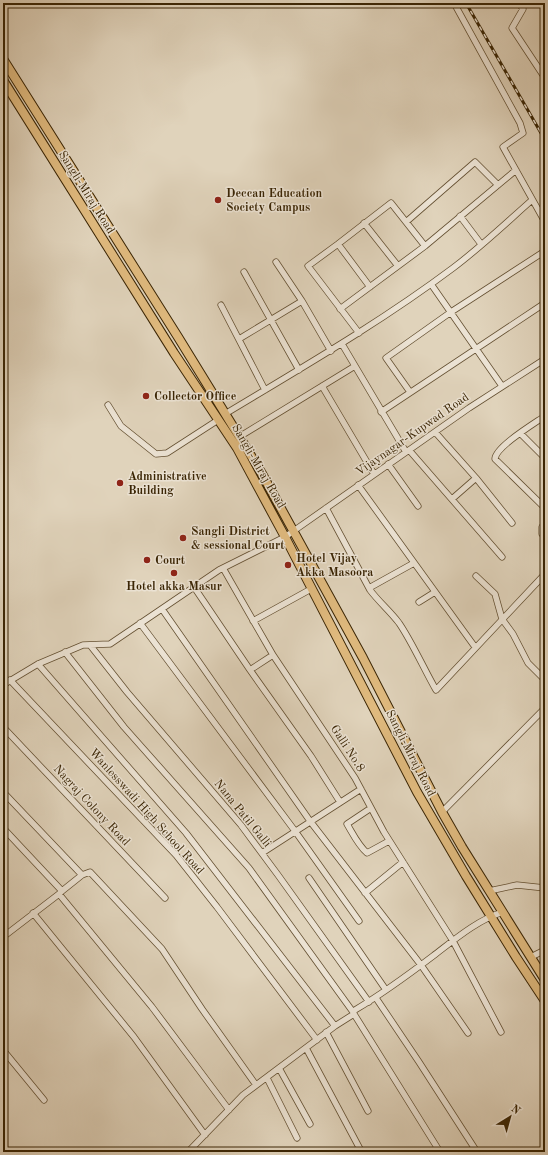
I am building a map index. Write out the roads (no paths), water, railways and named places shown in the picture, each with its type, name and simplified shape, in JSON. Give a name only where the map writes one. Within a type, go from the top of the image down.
[{"type":"highway","name":"Sangli-Miraj Road","points":[[3,60],[261,472],[363,658],[442,812],[545,980]]},
{"type":"highway","name":"Sangli-Miraj Road","points":[[3,80],[174,354],[237,448],[285,537],[417,792],[490,916],[545,1001]]},
{"type":"street","points":[[454,3],[520,123],[523,133],[503,147],[545,222]]},
{"type":"street","points":[[519,3],[523,9],[512,28],[545,78]]},
{"type":"street","points":[[406,222],[474,162],[498,185]]},
{"type":"street","points":[[340,309],[425,246],[516,170]]},
{"type":"street","points":[[225,414],[331,351],[431,284],[455,267],[532,200]]},
{"type":"street","points":[[359,333],[308,266],[391,202],[425,246]]},
{"type":"street","points":[[460,216],[481,244]]},
{"type":"street","points":[[364,223],[398,266]]},
{"type":"street","points":[[338,244],[370,287]]},
{"type":"street","points":[[410,392],[386,358],[451,312],[545,251]]},
{"type":"street","points":[[276,262],[302,300],[331,351]]},
{"type":"street","points":[[244,272],[299,370]]},
{"type":"street","points":[[431,284],[502,386]]},
{"type":"street","points":[[239,339],[302,300]]},
{"type":"street","points":[[381,412],[545,303]]},
{"type":"street","points":[[221,306],[265,390]]},
{"type":"street","points":[[342,344],[381,412],[407,451],[452,499],[502,557]]},
{"type":"street","name":"Vijaynagar-Kupwad Road","points":[[3,685],[38,664],[83,645],[110,644],[223,568],[285,537],[388,464],[502,386],[545,359]]},
{"type":"street","points":[[239,436],[355,366]]},
{"type":"street","points":[[322,386],[374,474]]},
{"type":"street","points":[[108,405],[121,426],[156,454],[167,453],[218,420]]},
{"type":"street","points":[[545,416],[520,433],[495,456],[495,459],[545,508]]},
{"type":"street","points":[[435,432],[476,478],[512,523]]},
{"type":"street","points":[[520,433],[545,458]]},
{"type":"street","points":[[388,464],[418,506]]},
{"type":"street","points":[[452,499],[476,478]]},
{"type":"street","points":[[358,485],[475,647]]},
{"type":"street","points":[[326,508],[369,588],[379,602],[390,610],[400,625],[436,690],[545,574]]},
{"type":"street","points":[[545,523],[542,527],[542,534],[545,536]]},
{"type":"street","points":[[369,588],[414,563]]},
{"type":"street","name":"Galli No.8","points":[[223,568],[273,655],[355,778],[389,841],[453,941],[501,1032]]},
{"type":"street","points":[[476,576],[495,594],[502,619],[513,634],[528,663],[545,680]]},
{"type":"street","points":[[194,587],[250,670],[311,756],[340,802]]},
{"type":"street","points":[[254,621],[311,589]]},
{"type":"street","points":[[419,602],[435,592]]},
{"type":"street","points":[[162,609],[310,822],[421,965],[468,1033]]},
{"type":"street","points":[[140,623],[295,831],[359,920]]},
{"type":"street","name":"Nana Patil Galli","points":[[90,645],[142,710],[241,825],[369,1002]]},
{"type":"street","points":[[65,652],[124,727],[249,868],[353,1013],[440,1152]]},
{"type":"street","points":[[250,670],[273,655]]},
{"type":"street","points":[[38,664],[186,832],[335,1026]]},
{"type":"street","name":"Wanlesswadi High School Road","points":[[10,680],[176,855],[317,1040]]},
{"type":"street","points":[[442,812],[545,708]]},
{"type":"street","name":"Nagraj Colony Road","points":[[3,727],[165,898]]},
{"type":"street","points":[[262,853],[361,789]]},
{"type":"street","points":[[3,792],[82,875]]},
{"type":"street","points":[[371,808],[347,824],[352,834],[367,854],[389,841]]},
{"type":"street","points":[[3,828],[60,892],[152,1007],[229,1110]]},
{"type":"street","points":[[365,893],[403,862]]},
{"type":"street","points":[[3,937],[82,875],[90,872],[162,949],[202,1009],[256,1085]]},
{"type":"street","points":[[309,878],[386,990]]},
{"type":"street","points":[[490,891],[518,885],[545,888]]},
{"type":"street","points":[[188,1152],[243,1095],[256,1085],[326,1032],[376,998],[453,941],[490,916],[503,912]]},
{"type":"street","points":[[33,913],[134,1037],[205,1135]]},
{"type":"street","points":[[531,957],[545,950]]},
{"type":"street","points":[[376,998],[477,1152]]},
{"type":"street","points":[[326,1032],[368,1111]]},
{"type":"street","points":[[306,1048],[360,1149]]},
{"type":"street","points":[[3,1050],[44,1100]]},
{"type":"street","points":[[279,1068],[310,1124]]},
{"type":"street","points":[[267,1078],[297,1138]]},
{"type":"railway","points":[[466,3],[545,140]]},
{"type":"place","name":"Deccan Education Society Campus","points":[[218,200]]},
{"type":"place","name":"Collector Office","points":[[146,396]]},
{"type":"place","name":"Administrative Building","points":[[120,483]]},
{"type":"place","name":"Sangli District & sessional Court","points":[[183,538]]},
{"type":"place","name":"Court","points":[[147,560]]},
{"type":"place","name":"Hotel Vijay Akka Masoora","points":[[288,565]]},
{"type":"place","name":"Hotel akka Masur","points":[[174,573]]}]
